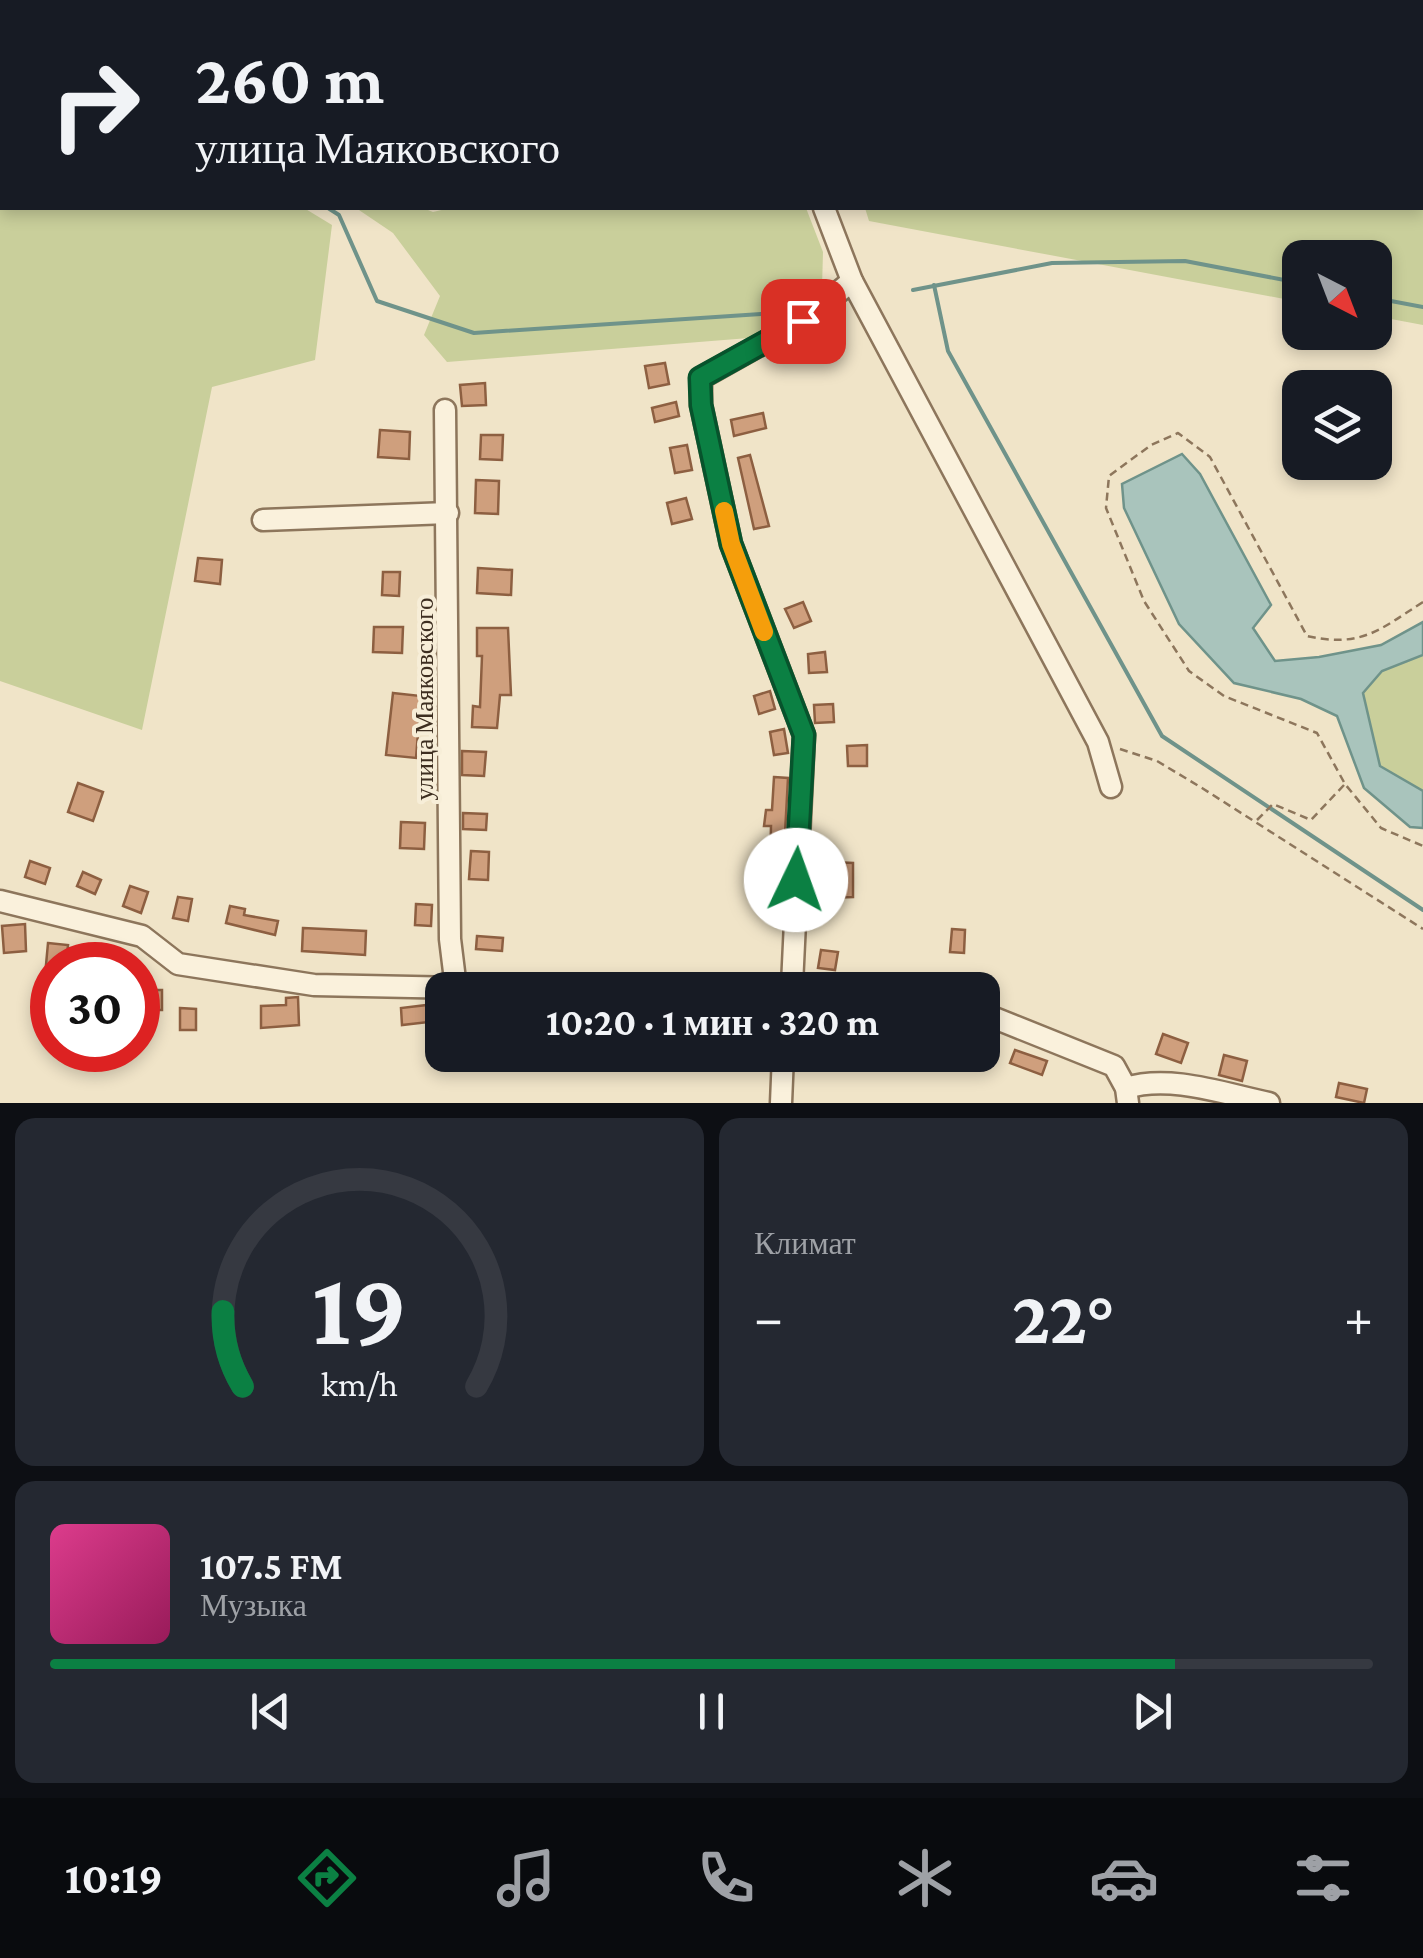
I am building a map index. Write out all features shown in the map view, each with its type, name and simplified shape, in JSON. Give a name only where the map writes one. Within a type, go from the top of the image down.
[{"type":"street","points":[[825,210],[852,281],[1098,742],[1111,787]]},
{"type":"street","points":[[789,972],[804,735],[731,544],[701,405],[700,378],[803,321],[852,281]]},
{"type":"street","name":"улица Маяковского","points":[[445,410],[450,939],[454,972]]},
{"type":"street","points":[[263,520],[448,513]]},
{"type":"street","points":[[0,901],[142,936],[178,964],[314,985],[425,987]]},
{"type":"street","points":[[1000,1020],[1114,1066],[1127,1096],[1140,1084],[1177,1085],[1269,1103]]},
{"type":"street","points":[[781,1103],[782,1072]]},
{"type":"path","points":[[1423,602],[1368,637],[1331,642],[1307,636],[1210,457],[1178,433],[1151,446],[1109,476],[1106,508],[1138,586],[1189,671],[1224,696],[1316,733],[1344,784],[1381,828],[1423,846]]},
{"type":"path","points":[[1098,742],[1156,761],[1423,929]]},
{"type":"path","points":[[1255,822],[1273,804],[1311,820],[1344,784]]},
{"type":"green space","points":[[0,210],[307,210],[332,225],[315,360],[212,387],[142,730],[0,681]]},
{"type":"green space","points":[[359,210],[807,210],[823,252],[822,288],[749,338],[447,362],[424,335],[440,296],[393,233]]},
{"type":"green space","points":[[866,210],[1423,210],[1423,325],[1392,319],[1392,240],[1282,240],[1282,299],[869,221]]},
{"type":"green space","points":[[1423,655],[1423,791],[1380,766],[1362,693],[1382,671]]},
{"type":"water","points":[[1182,454],[1200,474],[1271,605],[1253,628],[1275,661],[1381,645],[1423,622],[1423,655],[1382,671],[1363,693],[1380,766],[1423,791],[1423,828],[1410,827],[1364,788],[1337,716],[1301,699],[1234,683],[1179,624],[1124,508],[1122,484]]},
{"type":"building","points":[[665,363],[669,384],[649,388],[645,366]]},
{"type":"building","points":[[485,383],[486,405],[462,406],[460,385]]},
{"type":"building","points":[[676,402],[679,416],[655,422],[652,408]]},
{"type":"building","points":[[763,413],[766,428],[734,436],[731,420]]},
{"type":"building","points":[[380,430],[410,432],[409,459],[378,457]]},
{"type":"building","points":[[481,435],[503,435],[502,460],[480,459]]},
{"type":"building","points":[[687,445],[692,470],[675,473],[670,448]]},
{"type":"building","points":[[750,455],[769,526],[754,529],[738,458]]},
{"type":"building","points":[[476,480],[499,481],[498,514],[475,513]]},
{"type":"building","points":[[686,498],[692,519],[672,524],[667,503]]},
{"type":"building","points":[[198,558],[222,560],[220,584],[195,581]]},
{"type":"building","points":[[478,568],[512,570],[511,595],[477,593]]},
{"type":"building","points":[[383,572],[400,572],[399,596],[382,595]]},
{"type":"building","points":[[803,602],[811,621],[794,628],[785,609]]},
{"type":"building","points":[[374,627],[403,627],[402,653],[373,652]]},
{"type":"building","points":[[477,628],[508,628],[511,695],[500,695],[497,728],[472,727],[473,706],[480,707],[482,656],[477,656]]},
{"type":"building","points":[[825,652],[827,672],[809,673],[808,654]]},
{"type":"building","points":[[770,691],[775,709],[759,714],[754,696]]},
{"type":"building","points":[[393,693],[421,696],[416,758],[386,755]]},
{"type":"building","points":[[833,704],[834,722],[815,723],[814,705]]},
{"type":"building","points":[[784,729],[788,753],[774,755],[770,732]]},
{"type":"building","points":[[867,745],[867,766],[848,766],[847,746]]},
{"type":"building","points":[[462,751],[486,752],[484,776],[462,775]]},
{"type":"building","points":[[774,777],[788,778],[783,870],[770,869],[771,826],[764,826],[766,810],[772,810]]},
{"type":"building","points":[[78,783],[103,792],[93,821],[68,812]]},
{"type":"building","points":[[463,813],[487,814],[486,830],[463,829]]},
{"type":"building","points":[[401,822],[425,823],[424,849],[400,848]]},
{"type":"building","points":[[471,851],[489,852],[488,880],[469,879]]},
{"type":"building","points":[[30,861],[50,868],[45,884],[25,877]]},
{"type":"building","points":[[832,862],[853,863],[853,897],[828,898]]},
{"type":"building","points":[[83,872],[101,880],[95,894],[77,886]]},
{"type":"building","points":[[130,886],[148,892],[141,913],[123,906]]},
{"type":"building","points":[[178,897],[192,899],[188,921],[173,918]]},
{"type":"building","points":[[416,904],[432,905],[431,926],[415,925]]},
{"type":"building","points":[[230,906],[245,909],[244,915],[278,921],[275,935],[226,923]]},
{"type":"building","points":[[25,924],[26,951],[4,953],[2,926]]},
{"type":"building","points":[[303,928],[366,931],[365,955],[302,951]]},
{"type":"building","points":[[952,929],[965,930],[964,953],[950,952]]},
{"type":"building","points":[[477,936],[503,938],[502,951],[476,949]]},
{"type":"building","points":[[821,950],[838,952],[835,970],[818,968]]},
{"type":"building","points":[[298,997],[299,1025],[261,1028],[261,1006],[286,1005],[286,998]]},
{"type":"building","points":[[425,1005],[425,1022],[402,1025],[401,1008]]},
{"type":"building","points":[[180,1008],[196,1009],[196,1030],[180,1030]]},
{"type":"building","points":[[1163,1034],[1188,1043],[1181,1063],[1156,1054]]},
{"type":"building","points":[[1015,1050],[1047,1061],[1042,1075],[1010,1063]]},
{"type":"building","points":[[1224,1055],[1247,1061],[1242,1081],[1219,1075]]},
{"type":"building","points":[[1339,1083],[1367,1089],[1364,1103],[1336,1097]]},
{"type":"waterway","points":[[331,210],[339,215],[377,301],[474,333],[761,314]]},
{"type":"waterway","points":[[913,290],[1052,263],[1185,261],[1282,280]]},
{"type":"waterway","points":[[934,285],[948,351],[1162,736],[1423,910]]},
{"type":"waterway","points":[[1392,301],[1423,307]]},
{"type":"slow traffic","points":[[724,511],[731,544],[764,632]]},
{"type":"route","points":[[796,880],[804,735],[731,544],[701,405],[700,378],[803,321]]}]
